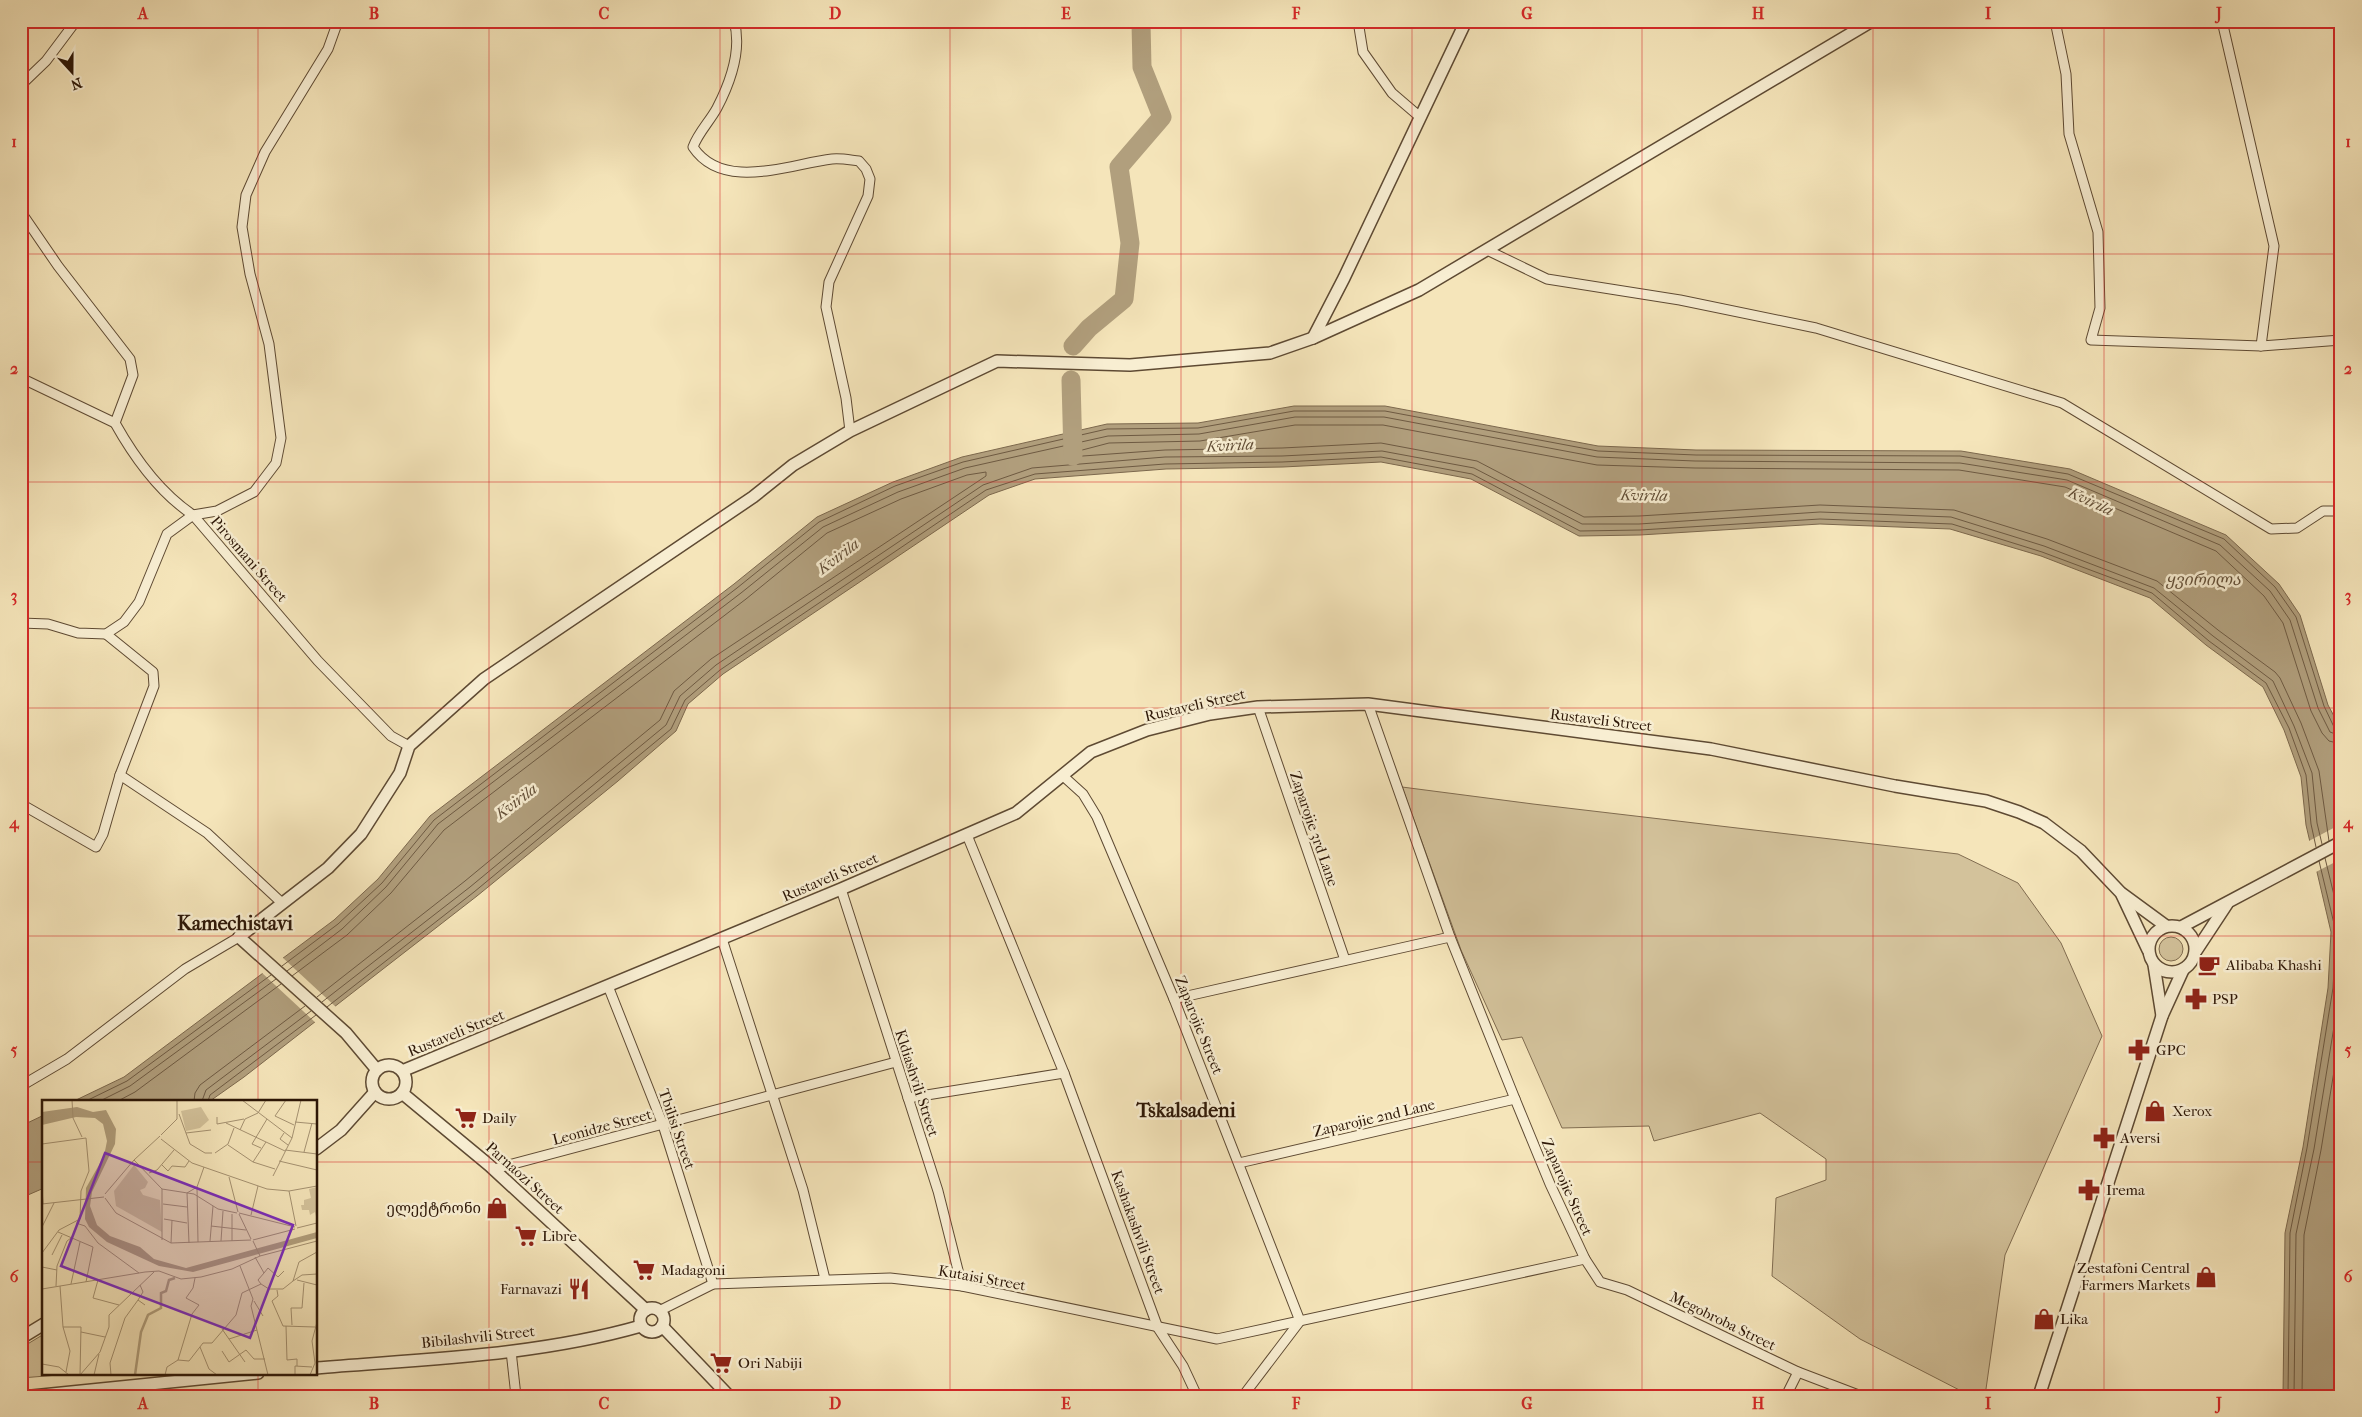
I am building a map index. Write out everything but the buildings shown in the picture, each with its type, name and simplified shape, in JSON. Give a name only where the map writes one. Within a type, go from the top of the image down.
[{"type":"street","points":[[21,85],[46,61],[76,21]]},
{"type":"street","points":[[21,378],[115,423],[128,446],[175,503],[192,515],[217,511],[254,492],[276,464],[281,438],[269,344],[250,274],[242,227],[246,195],[265,152],[328,49],[338,21]]},
{"type":"street","points":[[734,21],[735,57],[733,66],[728,85],[717,108],[695,141],[693,148],[699,157],[718,169],[754,172],[779,170],[830,159],[859,161],[866,169],[870,179],[868,196],[829,282],[826,307],[846,398],[850,431]]},
{"type":"street","points":[[1358,21],[1363,52],[1392,93],[1420,117]]},
{"type":"street","points":[[1313,338],[1344,278],[1466,21]]},
{"type":"street","points":[[21,1086],[67,1058],[185,970],[239,937],[328,868],[361,834],[400,773],[410,746],[484,679],[753,497],[794,465],[850,431],[997,361],[1130,365],[1270,353],[1313,338],[1419,290],[1872,21]]},
{"type":"street","points":[[2055,21],[2066,74],[2069,134],[2098,232],[2100,308],[2091,340],[2261,346],[2341,340]]},
{"type":"street","points":[[2222,21],[2274,246],[2261,346]]},
{"type":"street","points":[[21,212],[58,266],[130,359],[133,375],[115,423]]},
{"type":"street","points":[[1487,250],[1547,279],[1680,300],[1816,328],[2062,403],[2271,529],[2297,528],[2323,511],[2341,511]]},
{"type":"street","name":"Pirosmani Street","points":[[106,634],[124,622],[139,602],[167,534],[192,515],[318,660],[391,736],[410,746]]},
{"type":"street","points":[[21,623],[48,624],[78,633],[106,634],[153,672],[154,686],[120,775],[103,834],[96,847],[21,804]]},
{"type":"street","name":"Rustaveli Street","points":[[402,1071],[841,890],[1016,813],[1091,752],[1147,730],[1210,714],[1258,707],[1368,704],[1711,749],[1895,786],[1986,801],[2044,823],[2081,851],[2121,893],[2166,926]]},
{"type":"street","name":"Zaparojie Street","points":[[1368,704],[1450,937],[1550,1184],[1585,1259]]},
{"type":"street","name":"Zaparojie 3rd Lane","points":[[1258,707],[1345,960]]},
{"type":"street","points":[[120,775],[207,833],[282,903]]},
{"type":"street","name":"Zaparojie Street","points":[[1062,776],[1084,794],[1097,817],[1240,1162],[1300,1320]]},
{"type":"street","name":"Kashakashvili Street","points":[[968,835],[1064,1073],[1158,1328],[1183,1366],[1197,1396]]},
{"type":"street","points":[[2162,1016],[2154,965],[2148,950],[2150,941],[2155,933],[2166,926],[2181,927],[2341,842]]},
{"type":"street","name":"Kldiashvili Street","points":[[841,890],[938,1191],[962,1286]]},
{"type":"street","name":"Rustaveli Street","points":[[2121,893],[2148,950]]},
{"type":"street","points":[[2039,1396],[2162,1016],[2183,970],[2192,962],[2196,951],[2228,902]]},
{"type":"street","points":[[2181,927],[2194,939],[2196,951]]},
{"type":"street","points":[[239,937],[346,1033],[377,1070]]},
{"type":"street","points":[[1174,999],[1450,937]]},
{"type":"street","points":[[722,939],[803,1190],[825,1279]]},
{"type":"street","points":[[2154,965],[2165,972],[2183,970]]},
{"type":"street","name":"Tbilisi Street","points":[[608,986],[663,1125],[713,1284]]},
{"type":"street","name":"Leonidze Street","points":[[494,1169],[896,1062]]},
{"type":"street","points":[[393,1065],[402,1071],[406,1082],[402,1093],[398,1097],[386,1099],[375,1092],[372,1081],[377,1070],[393,1065]]},
{"type":"street","points":[[908,1098],[1064,1073]]},
{"type":"street","points":[[318,1148],[342,1130],[375,1092]]},
{"type":"street","name":"Parnaozi Street","points":[[402,1093],[494,1169],[646,1310]]},
{"type":"street","name":"Zaparojie 2nd Lane","points":[[1240,1162],[1515,1099]]},
{"type":"street","name":"Kutaisi Street","points":[[659,1311],[713,1284],[890,1278],[962,1286],[1217,1339],[1585,1259]]},
{"type":"street","name":"Megobroba Street","points":[[1585,1259],[1600,1282],[1627,1290],[1798,1372],[1861,1396]]},
{"type":"street","points":[[652,1308],[659,1311],[663,1318],[662,1326],[651,1332],[641,1326],[640,1317],[646,1310],[652,1308]]},
{"type":"street","points":[[1243,1396],[1300,1320]]},
{"type":"street","points":[[21,1338],[42,1325]]},
{"type":"street","name":"Bibilashvili Street","points":[[318,1368],[511,1351],[616,1333],[641,1326]]},
{"type":"street","points":[[662,1326],[729,1396]]},
{"type":"street","points":[[511,1351],[516,1396]]},
{"type":"street","points":[[1786,1396],[1798,1372]]},
{"type":"street","points":[[32,1396],[248,1374]]},
{"type":"shaded area","points":[[1402,787],[1958,854],[2018,883],[2061,943],[2102,1036],[2005,1255],[1985,1396],[1971,1396],[1860,1339],[1772,1276],[1776,1198],[1826,1180],[1826,1159],[1760,1113],[1654,1141],[1649,1126],[1562,1128],[1522,1037],[1502,1040],[1461,950]]},
{"type":"shaded area","points":[[2171,937],[2180,940],[2183,949],[2180,958],[2171,961],[2162,958],[2159,949],[2162,940]]},
{"type":"shaded area","points":[[42,1335],[42,1374],[71,1374],[21,1378],[21,1348]]},
{"type":"water","name":"ყვირილა","points":[[1294,406],[1385,406],[1598,446],[1696,450],[1961,451],[2070,469],[2226,535],[2279,584],[2300,615],[2328,705],[2341,729],[2341,1396],[2283,1396],[2285,1233],[2303,1147],[2328,988],[2331,932],[2306,825],[2301,777],[2284,730],[2263,687],[2206,645],[2150,598],[2041,556],[1950,529],[1820,524],[1640,535],[1579,536],[1471,479],[1381,462],[1283,467],[1166,469],[1035,479],[989,495],[723,674],[688,704],[676,731],[618,781],[477,896],[244,1077],[211,1100],[76,1100],[124,1077],[334,920],[378,879],[430,816],[734,584],[817,517],[893,482],[962,457],[1107,424],[1198,423]]},
{"type":"water","points":[[42,1116],[42,1189],[21,1198],[21,1126]]},
{"type":"pier","points":[[2341,824],[2341,859],[2314,873],[2307,842]]},
{"type":"pier","points":[[282,957],[337,1008],[317,1024],[261,972]]},
{"type":"waterway","points":[[1073,346],[1089,328],[1124,299],[1130,243],[1119,167],[1162,117],[1142,67],[1141,23],[1139,21]]},
{"type":"waterway","points":[[1071,380],[1073,456]]},
{"type":"place","name":"Alibaba Khashi","points":[[2209,965]]},
{"type":"place","name":"PSP","points":[[2196,999]]},
{"type":"place","name":"GPC","points":[[2139,1050]]},
{"type":"place","name":"Xerox","points":[[2155,1111]]},
{"type":"place","name":"Daily","points":[[466,1118]]},
{"type":"place","name":"Aversi","points":[[2104,1138]]},
{"type":"place","name":"Irema","points":[[2089,1190]]},
{"type":"place","name":"ელექტრონი","points":[[497,1208]]},
{"type":"place","name":"Libre","points":[[526,1236]]},
{"type":"place","name":"Madagoni","points":[[644,1270]]},
{"type":"place","name":"Zestafoni Central Farmers Markets","points":[[2206,1277]]},
{"type":"place","name":"Farnavazi","points":[[579,1289]]},
{"type":"place","name":"Lika","points":[[2044,1319]]},
{"type":"place","name":"Ori Nabiji","points":[[721,1363]]},
{"type":"district","name":"Kamechistavi","points":[[235,923]]},
{"type":"district","name":"Tskalsadeni","points":[[1186,1110]]},
{"type":"water label","name":"Kvirila","points":[[1230,445]]},
{"type":"water label","name":"Kvirila","points":[[1644,495]]},
{"type":"water label","name":"Kvirila","points":[[2091,501]]},
{"type":"water label","name":"Kvirila","points":[[838,556]]},
{"type":"water label","name":"Kvirila","points":[[516,801]]}]
